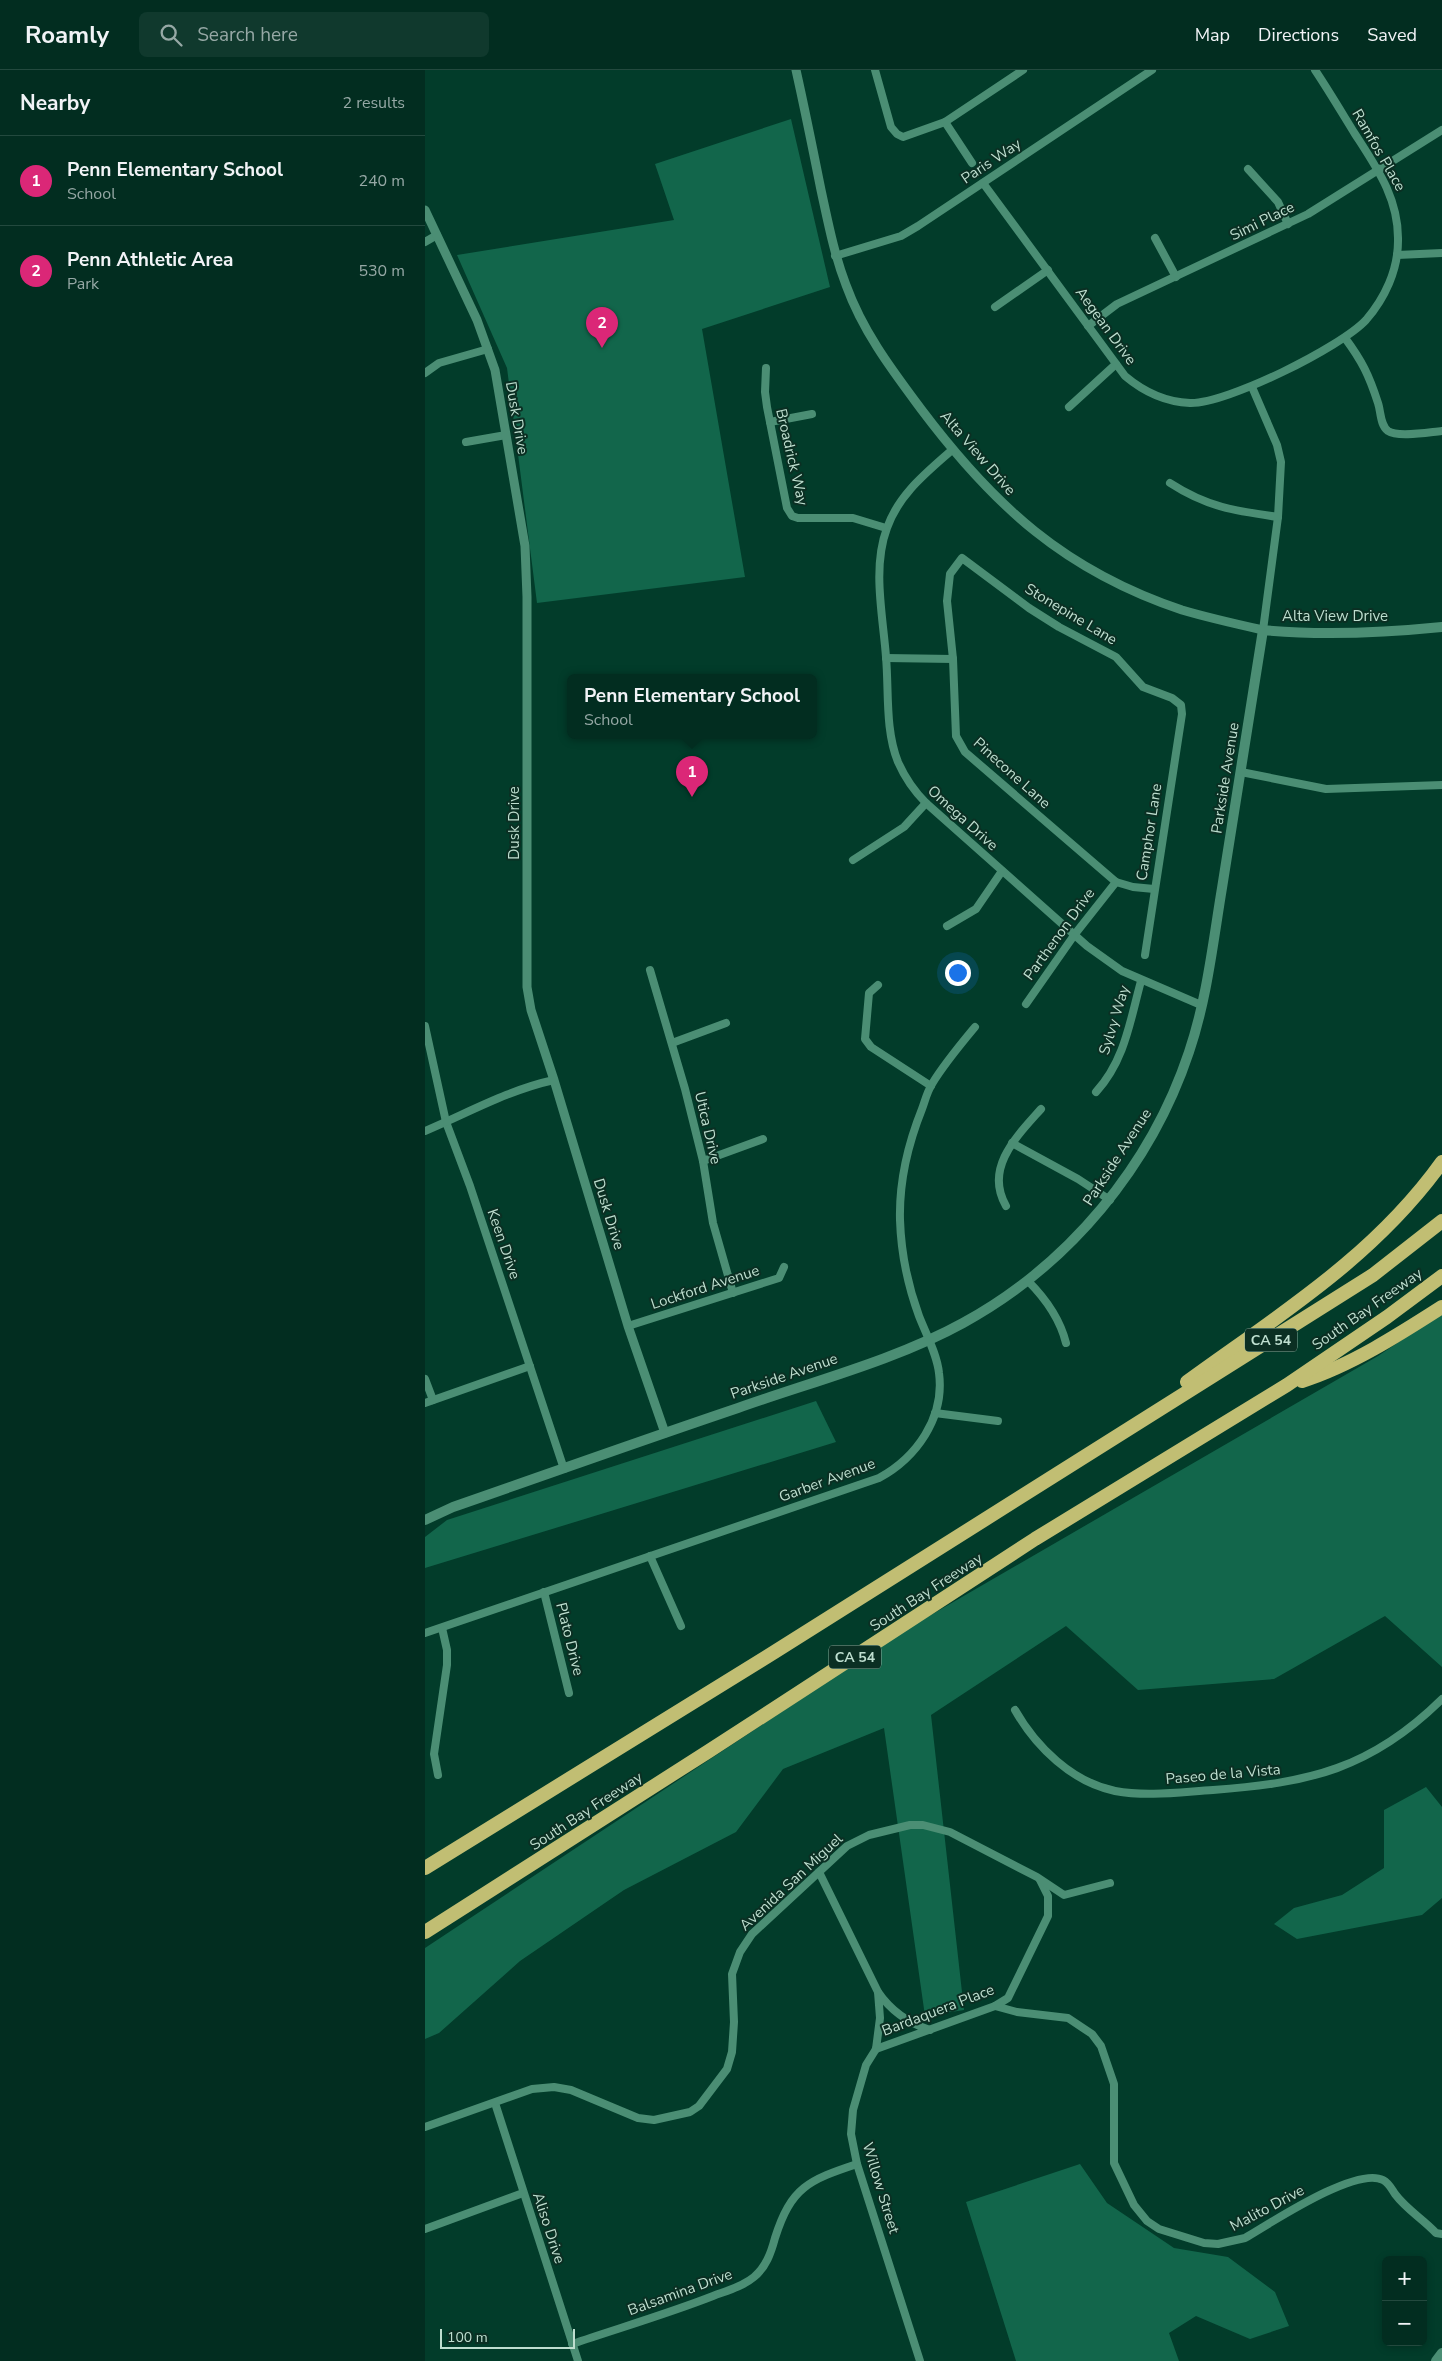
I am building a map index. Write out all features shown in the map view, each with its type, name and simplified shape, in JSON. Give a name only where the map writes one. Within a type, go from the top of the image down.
[{"type":"highway","points":[[1094,1451],[1318,1289],[1383,1232],[1425,1186],[1442,1162]]},
{"type":"highway","name":"South Bay Freeway","points":[[425,1868],[1094,1451],[1373,1274],[1442,1221]]},
{"type":"highway","name":"South Bay Freeway","points":[[425,1932],[718,1746],[1035,1539],[1287,1385],[1387,1317],[1442,1276]]},
{"type":"highway","points":[[1287,1385],[1318,1376],[1375,1347],[1442,1306]]},
{"type":"main road","name":"Alta View Drive","points":[[1263,630],[1301,634],[1367,634],[1442,627]]},
{"type":"main road","name":"Parkside Avenue","points":[[425,1520],[453,1507],[890,1355],[928,1340],[970,1319],[1028,1281],[1088,1227],[1110,1200],[1171,1100],[1195,1035],[1241,772],[1263,630]]},
{"type":"main road","points":[[1436,2361],[1442,2353]]},
{"type":"street","name":"Alta View Drive","points":[[796,70],[835,256],[861,321],[878,350],[952,450],[983,486],[1019,519],[1066,554],[1097,573],[1138,593],[1184,610],[1263,630]]},
{"type":"street","points":[[875,70],[891,127],[897,134],[910,136],[945,122],[1023,70]]},
{"type":"street","name":"Paris Way","points":[[835,256],[901,236],[1152,70]]},
{"type":"street","name":"Ramfos Place","points":[[1252,387],[1345,338],[1364,322],[1377,305],[1392,277],[1397,255],[1398,230],[1394,206],[1386,183],[1315,70]]},
{"type":"street","points":[[945,122],[971,163]]},
{"type":"street","name":"Simi Place","points":[[1088,326],[1117,304],[1288,224],[1442,130]]},
{"type":"street","points":[[1248,169],[1273,196],[1288,224]]},
{"type":"street","name":"Aegean Drive","points":[[983,183],[1125,376],[1141,388],[1158,397],[1180,402],[1213,401],[1252,387]]},
{"type":"street","name":"Dusk Drive","points":[[425,210],[477,320],[495,370],[525,546],[527,597],[527,987],[531,1010],[629,1326],[665,1433]]},
{"type":"street","points":[[425,242],[437,235]]},
{"type":"street","points":[[1155,238],[1176,278]]},
{"type":"street","points":[[1397,255],[1442,252]]},
{"type":"street","points":[[995,307],[1048,270]]},
{"type":"street","points":[[1345,338],[1363,361],[1378,404],[1383,426],[1388,431],[1401,434],[1442,431]]},
{"type":"street","points":[[425,373],[439,364],[488,349]]},
{"type":"street","points":[[1069,407],[1116,364]]},
{"type":"street","name":"Broadrick Way","points":[[766,368],[765,392],[770,422],[787,508],[792,516],[798,518],[853,518],[886,528]]},
{"type":"street","name":"Parkside Avenue","points":[[1252,387],[1280,454],[1282,475],[1263,630]]},
{"type":"street","points":[[770,422],[812,414]]},
{"type":"street","points":[[466,442],[506,435]]},
{"type":"street","name":"Omega Drive","points":[[952,450],[911,486],[886,528],[881,548],[880,578],[890,730],[898,762],[915,793],[1002,872],[1075,934],[1122,971],[1141,981],[1201,1005]]},
{"type":"street","points":[[1170,483],[1192,498],[1210,504],[1278,517]]},
{"type":"street","name":"Pinecone Lane","points":[[962,558],[950,574],[947,601],[953,659],[956,736],[965,752],[1116,882],[1133,887],[1154,889]]},
{"type":"street","name":"Stonepine Lane","points":[[962,558],[1029,608],[1059,627],[1116,657],[1143,687],[1177,702],[1181,706],[1182,714]]},
{"type":"street","points":[[886,658],[953,659]]},
{"type":"street","name":"Camphor Lane","points":[[1145,954],[1182,714]]},
{"type":"street","points":[[1241,772],[1326,789],[1442,785]]},
{"type":"street","points":[[853,860],[904,827],[926,803]]},
{"type":"street","points":[[947,926],[976,909],[1002,872]]},
{"type":"street","name":"Parthenon Drive","points":[[1026,1004],[1075,934],[1116,882]]},
{"type":"street","name":"Utica Drive","points":[[650,970],[672,1042],[703,1161],[713,1222],[733,1293]]},
{"type":"street","name":"Sylvy Way","points":[[1096,1092],[1110,1076],[1122,1050],[1141,981]]},
{"type":"street","points":[[878,985],[869,993],[865,1039],[871,1047],[931,1086]]},
{"type":"street","points":[[672,1042],[726,1023]]},
{"type":"street","name":"Keen Drive","points":[[425,1026],[446,1122],[465,1171],[564,1469]]},
{"type":"street","name":"Garber Avenue","points":[[425,1633],[879,1478],[898,1466],[914,1451],[926,1433],[935,1413],[939,1392],[939,1371],[918,1313],[905,1262],[900,1218],[906,1158],[931,1086],[975,1027]]},
{"type":"street","points":[[425,1132],[495,1098],[530,1085],[554,1080]]},
{"type":"street","points":[[1005,1206],[997,1183],[1003,1157],[1041,1108]]},
{"type":"street","points":[[703,1161],[763,1139]]},
{"type":"street","points":[[1012,1143],[1078,1179],[1110,1200]]},
{"type":"street","name":"Lockford Avenue","points":[[629,1326],[779,1278],[784,1267]]},
{"type":"street","points":[[1028,1281],[1047,1304],[1063,1330],[1066,1343]]},
{"type":"street","points":[[425,1378],[429,1402],[530,1366]]},
{"type":"street","points":[[935,1413],[998,1421]]},
{"type":"street","points":[[650,1556],[681,1626]]},
{"type":"street","name":"Plato Drive","points":[[544,1592],[569,1693]]},
{"type":"street","points":[[438,1775],[434,1754],[447,1665],[447,1650],[442,1628]]},
{"type":"street","name":"Paseo de la Vista","points":[[1015,1710],[1041,1746],[1063,1766],[1082,1777],[1114,1790],[1169,1793],[1261,1787],[1317,1776],[1352,1762],[1385,1745],[1416,1723],[1442,1699]]},
{"type":"street","name":"Avenida San Miguel","points":[[425,2127],[532,2089],[553,2087],[571,2090],[638,2118],[654,2120],[690,2112],[699,2106],[727,2069],[732,2052],[734,2022],[732,1974],[740,1952],[752,1934],[847,1846],[869,1835],[910,1825],[923,1825],[950,1832],[1037,1877]]},
{"type":"street","name":"Willow Street","points":[[819,1872],[878,1992],[888,2006],[901,2017],[930,2030]]},
{"type":"street","points":[[1037,1877],[1064,1895],[1110,1883]]},
{"type":"street","name":"Bardaquera Place","points":[[876,2049],[995,2006],[1007,1998],[1048,1916],[1048,1896],[1037,1877]]},
{"type":"street","name":"Willow Street","points":[[878,1992],[880,2018],[876,2049],[866,2065],[853,2110],[851,2134],[857,2164],[921,2361]]},
{"type":"street","name":"Malito Drive","points":[[995,2006],[1017,2012],[1068,2018],[1092,2034],[1101,2046],[1114,2084],[1114,2163],[1133,2205],[1147,2221],[1159,2229],[1204,2243],[1231,2242],[1245,2238],[1331,2188],[1372,2177],[1385,2180],[1417,2218],[1428,2224],[1436,2233],[1442,2234]]},
{"type":"street","name":"Aliso Drive","points":[[495,2103],[578,2361]]},
{"type":"street","name":"Balsamina Drive","points":[[572,2344],[695,2303],[749,2281],[761,2270],[768,2260],[782,2215],[800,2191],[821,2177],[857,2164]]},
{"type":"street","points":[[425,2229],[523,2194]]},
{"type":"green space","points":[[791,119],[830,287],[702,329],[745,577],[537,603],[507,368],[457,255],[674,220],[655,164]]},
{"type":"green space","points":[[1442,1313],[1442,1667],[1385,1616],[1274,1679],[1138,1690],[1066,1626],[931,1715],[964,2010],[925,2016],[884,1728],[783,1769],[736,1832],[624,1890],[520,1961],[439,2033],[425,2039],[425,1948],[905,1630],[1378,1356]]},
{"type":"green space","points":[[816,1401],[836,1442],[425,1568],[425,1537],[447,1520]]},
{"type":"green space","points":[[1426,1787],[1442,1807],[1442,1898],[1422,1915],[1297,1939],[1274,1924],[1294,1908],[1342,1895],[1384,1868],[1384,1810]]},
{"type":"green space","points":[[1080,2164],[1107,2203],[1174,2248],[1228,2257],[1275,2292],[1289,2326],[1250,2339],[1196,2316],[1169,2333],[1179,2361],[1016,2361],[966,2202]]},
{"type":"place","name":"Penn Athletic Area","points":[[602,348]]},
{"type":"place","name":"Penn Elementary School","points":[[692,797]]}]
